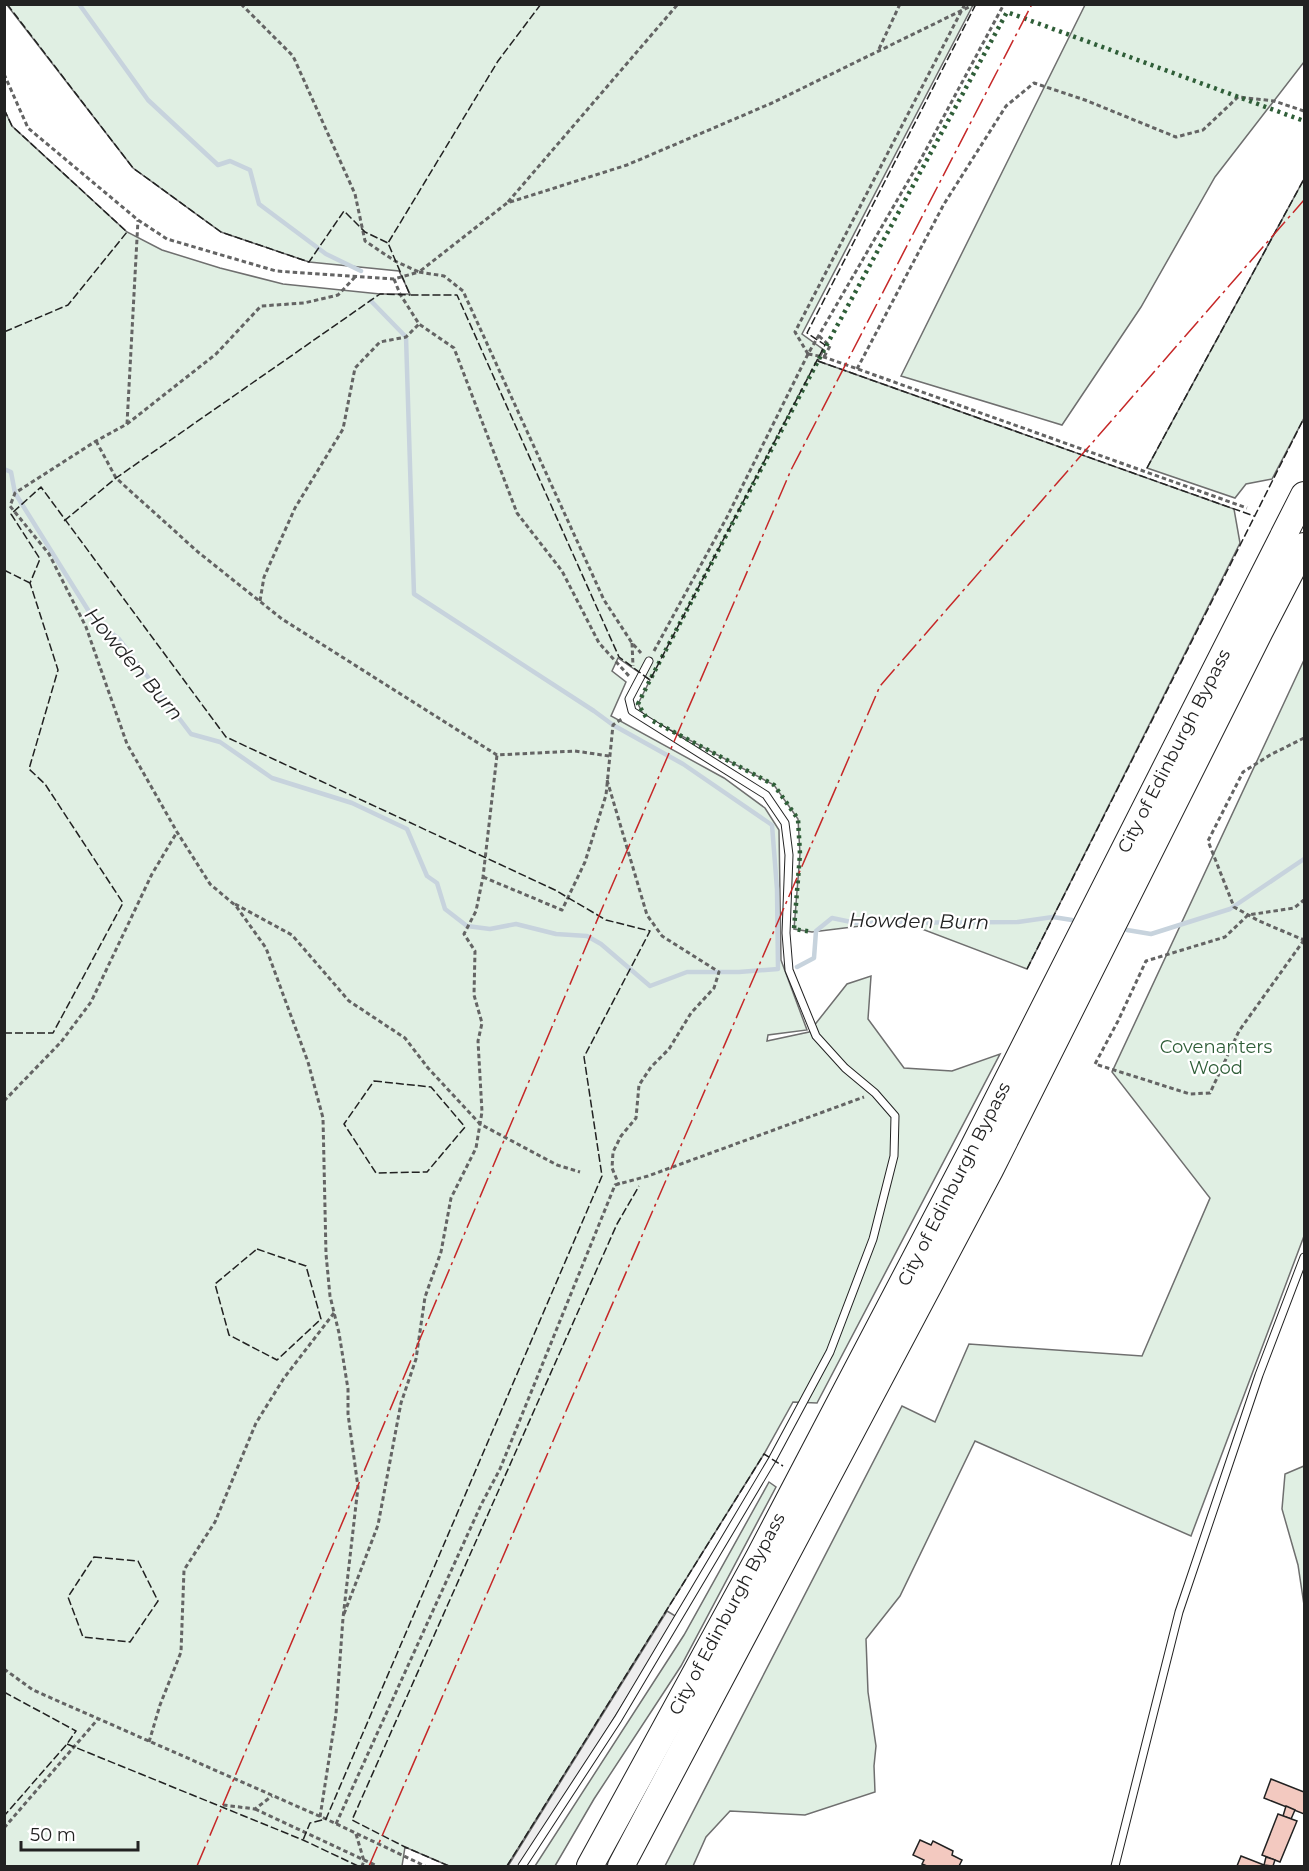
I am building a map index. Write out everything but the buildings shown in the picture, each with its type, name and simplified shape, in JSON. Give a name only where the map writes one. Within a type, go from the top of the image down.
[{"type":"highway","name":"City of Edinburgh Bypass","points":[[590,1866],[759,1557],[962,1171],[1305,495]]},
{"type":"highway","name":"City of Edinburgh Bypass","points":[[625,1860],[990,1170],[1260,631],[1305,546]]},
{"type":"highway","points":[[584,1866],[632,1790]]},
{"type":"lane","points":[[522,1866],[630,1699],[772,1460],[830,1353],[873,1239],[894,1156],[895,1116],[875,1093],[845,1068],[816,1036],[789,970],[786,933],[789,855],[785,823],[765,795],[632,711],[628,699],[649,661]]},
{"type":"lane","points":[[1115,1866],[1179,1612],[1259,1375],[1305,1257]]},
{"type":"path","points":[[241,4],[293,56],[355,194],[365,241],[395,261],[419,272],[444,276],[464,291],[604,600],[632,643],[649,661],[727,517],[808,354],[921,159],[1004,4]]},
{"type":"path","points":[[4,74],[28,128],[138,220],[167,239],[276,271],[394,279],[419,272],[507,203],[678,4]]},
{"type":"path","points":[[878,50],[900,4]]},
{"type":"path","points":[[965,4],[795,332],[808,354],[824,357],[1247,508]]},
{"type":"path","points":[[507,203],[627,165],[772,103],[975,4]]},
{"type":"path","points":[[857,369],[944,204],[1006,106],[1034,83],[1085,100],[1176,137],[1203,130],[1238,97],[1274,101],[1305,111]]},
{"type":"path","points":[[127,424],[138,220]]},
{"type":"path","points":[[320,1816],[336,1714],[343,1618],[358,1487],[348,1414],[348,1389],[330,1296],[323,1118],[308,1062],[266,948],[231,902],[210,884],[177,832],[127,744],[86,627],[49,554],[10,507],[15,493],[127,424],[216,354],[261,306],[304,303],[338,295],[357,275]]},
{"type":"path","points":[[394,279],[400,294],[419,324],[454,348],[517,513],[562,571],[599,643],[636,682]]},
{"type":"path","points":[[260,601],[264,577],[295,508],[343,429],[355,368],[380,342],[406,337],[419,324]]},
{"type":"path","points":[[819,336],[830,346],[824,357]]},
{"type":"path","points":[[96,441],[116,478],[198,552],[282,619],[496,755],[575,751],[609,756]]},
{"type":"path","points":[[630,677],[633,668],[632,643]]},
{"type":"path","points":[[483,878],[562,909],[585,862],[606,795],[613,725],[632,711]]},
{"type":"path","points":[[1305,738],[1270,755],[1243,772],[1208,842],[1234,907],[1248,915],[1304,940],[1239,1031],[1210,1093],[1190,1094],[1095,1064],[1146,961],[1225,937],[1248,915],[1294,908],[1305,900]]},
{"type":"path","points":[[343,1618],[378,1525],[401,1403],[417,1359],[425,1297],[441,1252],[451,1198],[476,1148],[482,1113],[478,1041],[482,1023],[474,995],[475,951],[464,934],[476,911],[483,878],[496,755]]},
{"type":"path","points":[[607,780],[647,915],[662,936],[719,972],[714,988],[691,1013],[669,1049],[651,1067],[639,1085],[636,1118],[621,1136],[613,1152],[612,1168],[619,1185]]},
{"type":"path","points":[[4,1101],[61,1042],[91,1002],[152,874],[177,832]]},
{"type":"path","points":[[231,902],[292,935],[350,1001],[405,1038],[428,1068],[480,1124],[557,1165],[580,1172]]},
{"type":"path","points":[[336,1824],[476,1515],[500,1469],[615,1185],[648,1176],[875,1093]]},
{"type":"path","points":[[149,1742],[160,1705],[181,1652],[184,1570],[215,1522],[256,1423],[284,1377],[334,1313]]},
{"type":"path","points":[[4,1669],[33,1690],[320,1816],[425,1866]]},
{"type":"path","points":[[4,1828],[98,1719]]},
{"type":"path","points":[[255,1809],[273,1796]]},
{"type":"path","points":[[223,1805],[255,1809],[377,1866]]},
{"type":"path","points":[[355,1833],[364,1861],[362,1866]]},
{"type":"green space","points":[[7,5],[973,5],[802,334],[824,350],[818,361],[1234,509],[1240,543],[1027,969],[901,921],[812,932],[794,929],[800,854],[798,819],[774,785],[644,716],[638,704],[650,680],[618,658],[612,671],[626,682],[611,716],[724,778],[765,808],[779,830],[781,960],[807,1030],[768,1035],[767,1041],[809,1032],[847,984],[871,976],[868,1019],[904,1068],[952,1071],[1000,1054],[817,1403],[793,1402],[764,1454],[507,1866],[449,1866],[405,1847],[402,1866],[5,1866],[4,109],[12,126],[127,232],[162,250],[283,284],[380,294],[410,294],[399,271],[309,262],[221,232],[133,168]]},
{"type":"green space","points":[[1085,5],[1304,5],[1304,62],[1215,177],[1141,307],[1062,425],[901,376]]},
{"type":"green space","points":[[1304,179],[1304,418],[1272,479],[1246,484],[1235,498],[1147,468]]},
{"type":"green space","name":"Covenanters Wood","points":[[1304,660],[1304,1236],[1191,1536],[975,1441],[900,1596],[866,1639],[868,1692],[876,1746],[875,1792],[805,1815],[730,1811],[706,1837],[693,1866],[665,1866],[902,1406],[935,1422],[969,1344],[1142,1356],[1210,1198],[1112,1072]]},
{"type":"green space","points":[[1304,1466],[1304,1605],[1298,1565],[1282,1509],[1285,1474]]},
{"type":"green space","points":[[769,1482],[776,1487],[681,1666],[594,1799],[555,1866],[535,1866],[684,1635]]},
{"type":"shaded area","points":[[667,1611],[677,1617],[522,1866],[508,1866]]},
{"type":"waterway","points":[[79,4],[148,100],[218,165],[230,161],[250,170],[259,204],[326,254],[361,271]]},
{"type":"waterway","name":"Howden Burn","points":[[4,469],[11,472],[15,493],[93,618],[119,639],[191,734],[220,742],[272,778],[352,803],[407,829],[427,876],[437,883],[445,909],[467,926],[490,929],[516,924],[556,934],[587,936],[601,944],[650,986],[687,972],[778,969],[777,889],[772,825],[683,764],[613,725],[414,594],[406,337],[371,301]]},
{"type":"waterway","name":"Howden Burn","points":[[1127,930],[1151,934],[1230,909],[1304,859]]},
{"type":"waterway","name":"Howden Burn","points":[[797,967],[814,958],[816,931],[832,918],[856,923],[1018,922],[1053,917],[1072,920]]},
{"type":"hedge","points":[[646,717],[638,704],[650,680],[818,361],[1007,12],[1304,121]]},
{"type":"hedge","points":[[653,721],[774,785],[798,819],[800,854],[794,929],[812,932]]},
{"type":"fence","points":[[7,4],[133,168],[221,232],[309,262],[344,211],[365,232],[388,243]]},
{"type":"fence","points":[[541,4],[498,61],[388,243],[410,295],[457,295],[619,657],[650,680],[825,345],[807,333],[976,4]]},
{"type":"fence","points":[[4,109],[12,126],[127,232],[68,305],[4,332]]},
{"type":"fence","points":[[1147,468],[1304,179]]},
{"type":"fence","points":[[64,521],[116,478],[380,294],[410,295]]},
{"type":"fence","points":[[818,361],[1254,516]]},
{"type":"fence","points":[[1027,969],[1304,418]]},
{"type":"fence","points":[[4,1033],[53,1033],[123,903],[45,784],[29,769],[58,670],[30,583],[40,559],[11,514],[41,487],[226,737],[555,890],[606,920],[650,931],[584,1057],[602,1176],[326,1819],[310,1823],[303,1840]]},
{"type":"fence","points":[[4,570],[30,583]]},
{"type":"fence","points":[[374,1081],[431,1087],[465,1127],[427,1172],[376,1173],[344,1124],[374,1081]]},
{"type":"fence","points":[[449,1866],[352,1820],[617,1224],[639,1186]]},
{"type":"fence","points":[[257,1249],[306,1266],[321,1319],[277,1360],[229,1335],[215,1284],[257,1249]]},
{"type":"fence","points":[[507,1866],[764,1454],[783,1466]]},
{"type":"fence","points":[[94,1557],[138,1561],[158,1601],[130,1642],[83,1637],[68,1597],[94,1557]]},
{"type":"fence","points":[[4,1692],[76,1731],[4,1816]]},
{"type":"fence","points":[[67,1744],[303,1840],[358,1866]]},
{"type":"power","points":[[197,1866],[601,911],[791,470],[1032,4]]},
{"type":"power","points":[[369,1866],[880,686],[1304,200]]}]
